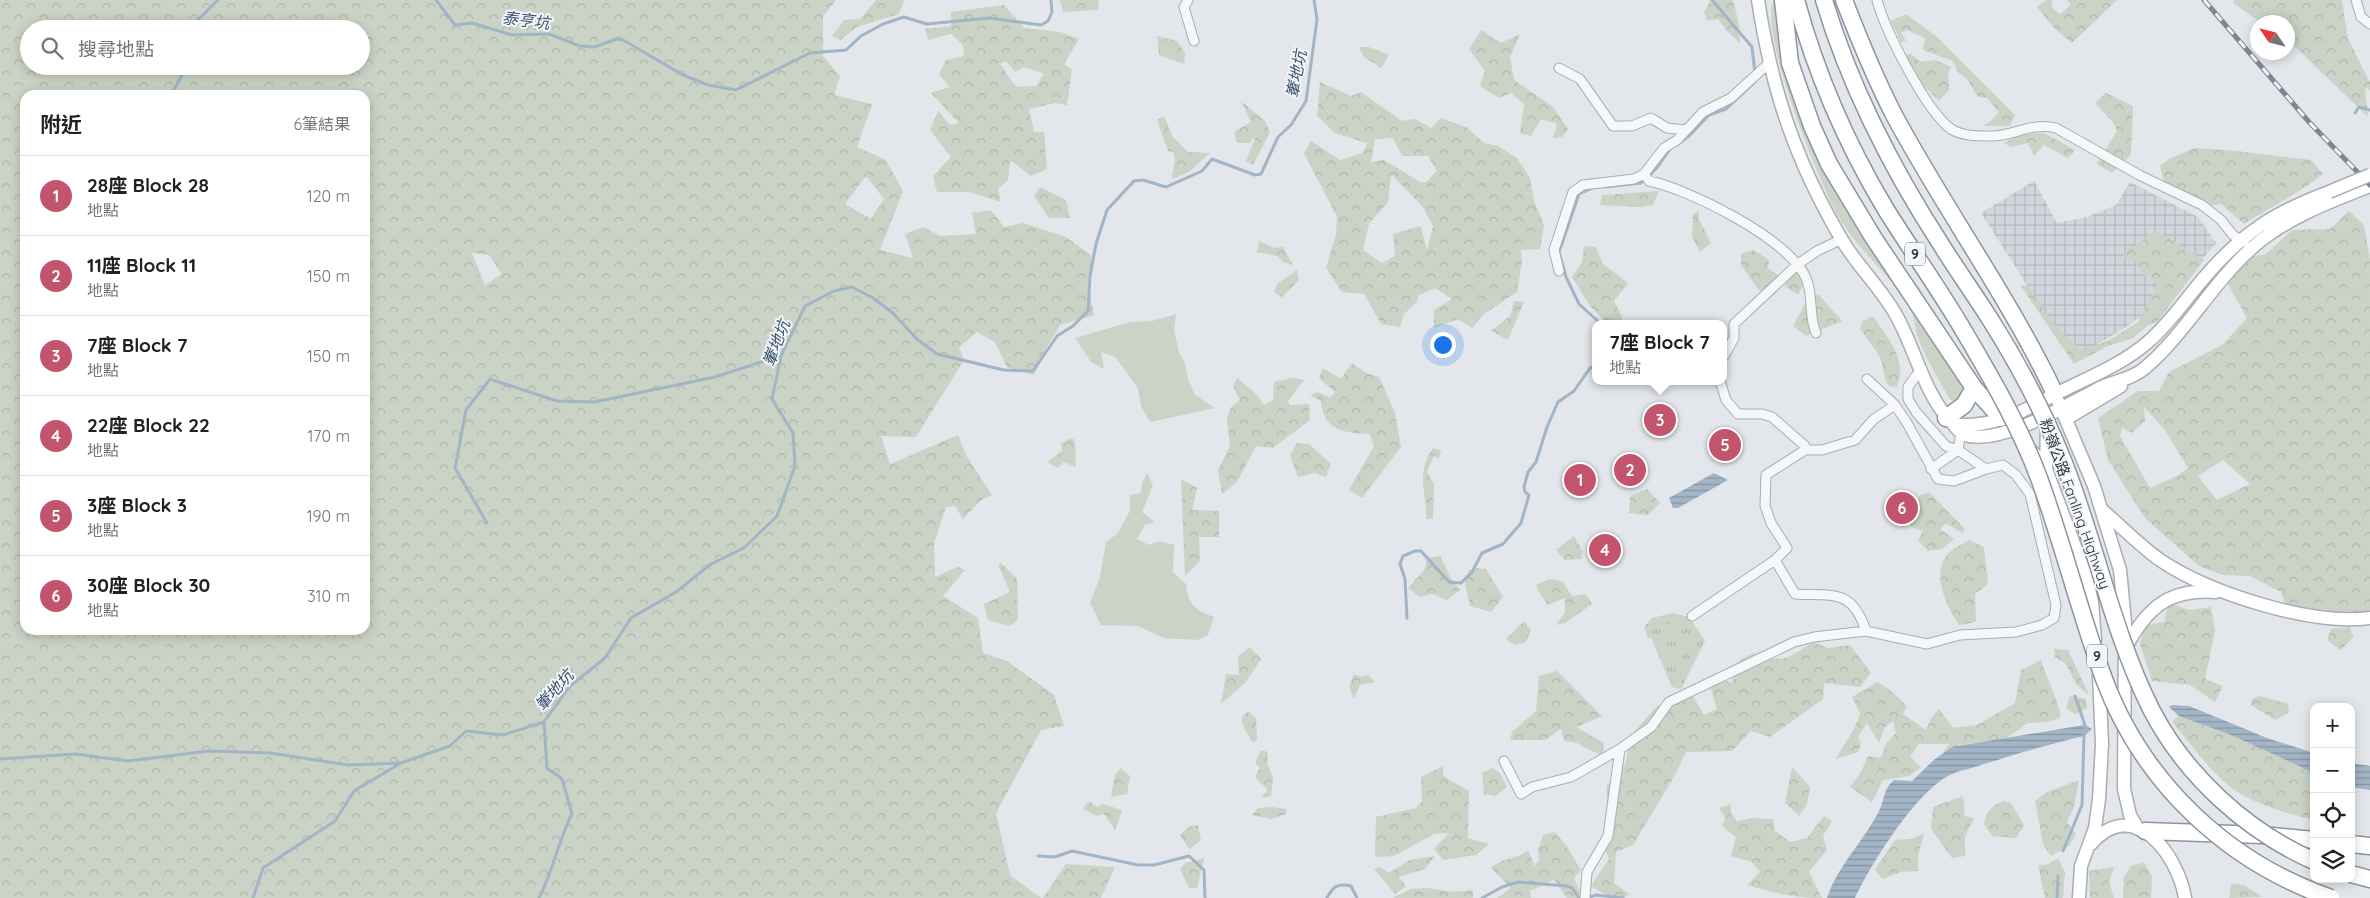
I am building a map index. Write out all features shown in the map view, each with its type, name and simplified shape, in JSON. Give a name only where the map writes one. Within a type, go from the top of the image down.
[{"type":"highway","points":[[1783,0],[1790,63],[1812,126],[1829,164],[1873,237],[1974,388],[2006,424]]},
{"type":"highway","name":"粉嶺公路 Fanling Highway","points":[[1796,0],[1808,43],[1828,97],[1866,175],[1986,368],[2038,476],[2105,681],[2138,746],[2153,769],[2184,806],[2213,834],[2270,872],[2305,889],[2331,898]]},
{"type":"highway","name":"粉嶺公路 Fanling Highway","points":[[1824,0],[1855,87],[1892,162],[1941,246],[2013,356],[2042,411],[2064,464],[2133,667],[2164,731],[2204,782],[2236,813],[2282,845],[2310,859]]},
{"type":"highway","points":[[1844,0],[1861,44],[1895,115],[2020,323],[2061,407]]},
{"type":"highway","points":[[1953,425],[1974,388]]},
{"type":"highway","points":[[2141,830],[2262,835],[2310,840]]},
{"type":"highway","points":[[2355,844],[2370,846]]},
{"type":"highway","points":[[2355,875],[2370,879]]},
{"type":"main road","points":[[1758,0],[1764,67],[1802,164],[1853,257],[1886,298],[1899,320],[1920,369],[1953,425],[2006,424],[2050,415],[2109,369],[2147,343],[2176,314],[2221,259],[2241,240],[2279,212],[2370,186]]},
{"type":"main road","points":[[2006,424],[2120,387],[2143,369],[2176,336],[2224,278],[2254,246],[2288,223],[2370,175]]},
{"type":"main road","points":[[2061,407],[2094,486],[2120,570],[2124,594],[2124,789],[2130,815],[2141,830],[2156,838],[2167,852],[2179,875],[2185,898]]},
{"type":"main road","points":[[2050,415],[2046,429],[2046,469],[2090,589],[2101,690],[2102,744],[2097,820],[2081,866],[2079,898]]},
{"type":"main road","points":[[2006,424],[2046,469]]},
{"type":"main road","points":[[2061,509],[2066,493],[2073,487],[2094,486]]},
{"type":"main road","points":[[2101,509],[2140,546],[2162,561],[2231,594],[2307,616],[2348,620],[2370,618]]},
{"type":"main road","points":[[2124,650],[2147,614],[2171,597],[2198,591],[2231,594]]},
{"type":"main road","points":[[2089,846],[2096,838],[2112,829],[2141,830]]},
{"type":"street","points":[[1188,0],[1184,6],[1194,41]]},
{"type":"street","points":[[1878,0],[1886,25],[1920,89],[1937,114],[1951,129],[1969,135],[1992,136],[2030,126],[2044,125],[2056,128],[2141,176],[2202,205],[2241,240],[2254,246]]},
{"type":"street","points":[[2356,0],[2361,16],[2370,24]]},
{"type":"street","points":[[1646,177],[1664,148],[1677,140],[1703,112],[1731,98],[1764,67]]},
{"type":"street","points":[[1559,68],[1580,79],[1613,126],[1632,126],[1651,118],[1667,128],[1686,130]]},
{"type":"street","points":[[1559,271],[1554,250],[1573,192],[1583,185],[1646,177],[1744,222],[1770,238],[1798,264],[1811,292],[1811,322],[1816,334]]},
{"type":"street","points":[[1727,351],[1734,338],[1734,324],[1798,264],[1817,251],[1842,239]]},
{"type":"street","points":[[1920,369],[1908,387],[1908,399],[1916,412],[1946,446],[1958,450],[1986,469]]},
{"type":"street","points":[[1504,761],[1521,794],[1532,787],[1571,777],[1651,727],[1669,702],[1691,693],[1775,650],[1814,637],[1866,631],[1927,644],[1960,635],[2016,632],[2042,625],[2054,618],[2056,605],[2030,494],[2016,475],[2003,465],[1954,481],[1938,478],[1895,405],[1867,379]]},
{"type":"street","points":[[1721,385],[1726,400],[1738,414],[1762,414],[1772,417],[1805,446],[1805,450]]},
{"type":"street","points":[[1692,616],[1774,560],[1787,548],[1771,523],[1765,506],[1766,474],[1805,450],[1822,450],[1855,440],[1874,419],[1895,405]]},
{"type":"street","points":[[1953,425],[1958,450]]},
{"type":"street","points":[[1931,469],[1958,450]]},
{"type":"street","points":[[1774,560],[1795,594],[1832,594],[1845,598],[1855,609],[1866,631]]},
{"type":"street","points":[[1585,895],[1587,872],[1608,836],[1620,748]]},
{"type":"shaded area","points":[[2034,181],[2057,223],[2087,217],[2116,205],[2130,182],[2198,217],[2216,243],[2174,293],[2126,327],[2074,359],[1981,213]]},
{"type":"green space","points":[[0,0],[836,0],[823,16],[823,56],[840,76],[834,95],[872,104],[857,147],[886,160],[903,191],[880,250],[913,258],[905,234],[923,227],[940,236],[976,234],[972,213],[991,210],[1004,227],[1023,223],[1066,237],[1092,256],[1088,284],[1094,315],[1060,325],[1042,355],[1034,375],[1007,367],[995,342],[977,332],[959,347],[964,360],[916,437],[881,436],[890,464],[958,435],[966,455],[992,495],[981,500],[963,519],[955,506],[946,507],[934,544],[935,577],[958,567],[965,570],[943,596],[978,618],[983,653],[1007,661],[1054,695],[1064,726],[1041,730],[996,813],[1010,875],[1041,898],[0,898]],"holes":[[[866,176],[884,199],[871,219],[845,204]],[[472,253],[489,255],[502,274],[485,285]]]},
{"type":"green space","points":[[876,0],[904,0],[899,14],[857,27],[840,40],[832,36],[844,20],[860,19]]},
{"type":"green space","points":[[1060,0],[1099,1],[1098,10],[1063,12]]},
{"type":"green space","points":[[1711,0],[1733,0],[1739,24],[1740,43],[1726,30],[1718,19],[1707,21],[1704,12]]},
{"type":"green space","points":[[1774,0],[1778,0],[1810,133],[1962,383],[1962,392],[1956,402],[1950,399],[1936,376],[1917,335],[1912,312],[1904,299],[1846,229],[1829,198],[1805,141],[1782,73],[1774,42],[1771,17]]},
{"type":"green space","points":[[2046,0],[2052,0],[2052,8],[2060,14],[2071,5],[2067,0],[2117,0],[2072,43],[2055,29],[2037,7]]},
{"type":"green space","points":[[2234,0],[2342,0],[2348,39],[2370,83],[2370,90],[2365,88],[2368,117],[2295,47],[2295,15],[2250,15],[2233,3]]},
{"type":"green space","points":[[1004,5],[1024,28],[1060,32],[1079,39],[1064,64],[1072,70],[1067,105],[1055,103],[1029,109],[1034,132],[1044,132],[1047,169],[1031,176],[1010,160],[1008,180],[998,189],[1001,202],[970,192],[937,192],[933,176],[951,157],[930,130],[938,111],[950,125],[959,123],[931,93],[950,87],[939,74],[946,60],[964,56],[963,45],[951,34],[928,40],[925,29],[951,26],[951,12]],"holes":[[[1006,61],[1015,72],[1024,67],[1044,74],[1036,86],[1016,87],[1000,64]]]},
{"type":"green space","points":[[1906,14],[1937,37],[2015,115],[2010,126],[1983,126],[1991,121],[1999,112],[1987,98],[1978,97],[1967,79],[1957,71],[1953,61],[1923,50],[1925,38],[1907,30],[1901,32],[1906,41],[1901,42],[1891,21]]},
{"type":"green space","points":[[1481,30],[1501,43],[1520,34],[1510,57],[1514,80],[1553,107],[1568,129],[1562,137],[1553,138],[1557,124],[1541,119],[1531,136],[1520,133],[1524,104],[1511,93],[1499,98],[1480,86],[1485,71],[1469,49]]},
{"type":"green space","points":[[1157,36],[1177,41],[1185,53],[1184,64],[1159,55]]},
{"type":"green space","points":[[1359,47],[1369,47],[1389,55],[1381,68],[1364,57]]},
{"type":"green space","points":[[1910,53],[1920,62],[1936,60],[1951,67],[1948,74],[1949,90],[1939,101],[1922,84],[1904,58]]},
{"type":"green space","points":[[1320,82],[1351,96],[1361,92],[1402,121],[1415,119],[1431,128],[1441,118],[1466,127],[1484,143],[1498,146],[1517,158],[1530,178],[1534,201],[1544,225],[1540,249],[1521,250],[1522,262],[1517,292],[1484,314],[1472,328],[1458,319],[1434,328],[1434,310],[1452,299],[1435,288],[1419,295],[1417,302],[1404,314],[1400,327],[1381,324],[1364,294],[1342,292],[1326,268],[1336,234],[1337,217],[1304,153],[1311,141],[1340,160],[1363,153],[1367,143],[1335,133],[1317,116]],"holes":[[[1393,138],[1402,156],[1428,156],[1437,171],[1426,182],[1420,182],[1384,160],[1371,162],[1375,139]],[[1391,174],[1422,206],[1433,226],[1427,251],[1421,226],[1393,234],[1395,256],[1382,263],[1363,250],[1369,224],[1388,202]]]},
{"type":"green space","points":[[2106,93],[2133,106],[2131,155],[2112,173],[2097,164],[2117,131],[2113,122],[2095,103]]},
{"type":"green space","points":[[1241,101],[1265,121],[1270,132],[1253,165],[1246,161],[1256,136],[1249,143],[1237,143],[1234,132],[1251,122]]},
{"type":"green space","points":[[1164,116],[1172,136],[1188,152],[1210,153],[1189,172],[1172,179],[1175,159],[1173,152],[1168,151],[1157,120]]},
{"type":"green space","points":[[2044,133],[2075,150],[2068,158],[2044,145],[2034,156],[2028,143],[2011,147],[2004,143],[2021,134]]},
{"type":"green space","points":[[2194,148],[2311,160],[2323,174],[2244,224],[2221,204],[2198,208],[2164,182],[2160,166],[2169,159]]},
{"type":"green space","points":[[1040,187],[1066,200],[1070,218],[1049,218],[1034,196]]},
{"type":"green space","points":[[1659,191],[1653,205],[1640,207],[1600,205],[1602,195]]},
{"type":"green space","points":[[1699,211],[1699,219],[1711,243],[1700,252],[1692,237],[1693,214]]},
{"type":"green space","points":[[2349,211],[2364,225],[2370,259],[2370,611],[2351,615],[2286,606],[2281,592],[2250,576],[2223,575],[2199,566],[2145,518],[2108,460],[2098,418],[2138,391],[2159,391],[2169,372],[2222,345],[2247,318],[2228,284],[2230,274],[2252,257],[2266,254],[2292,230],[2330,229]],"holes":[[[2144,407],[2165,430],[2188,468],[2179,475],[2150,488],[2120,436],[2122,428],[2132,433],[2145,421]],[[2223,460],[2250,484],[2217,500],[2198,476]]]},
{"type":"green space","points":[[2160,233],[2204,260],[2157,322],[2148,325],[2133,338],[2108,346],[2074,364],[2021,286],[2028,285],[2058,329],[2082,350],[2108,341],[2138,322],[2156,287],[2154,278],[2144,275],[2134,260],[2124,258],[2128,248],[2138,245],[2149,234]]},
{"type":"green space","points":[[1259,241],[1274,248],[1283,247],[1293,265],[1283,262],[1278,256],[1257,252]]},
{"type":"green space","points":[[1584,246],[1596,247],[1603,264],[1628,283],[1614,301],[1622,316],[1622,320],[1604,320],[1590,306],[1572,277],[1582,262]]},
{"type":"green space","points":[[1753,250],[1769,260],[1768,268],[1779,276],[1760,292],[1741,265],[1741,254]]},
{"type":"green space","points":[[1804,263],[1810,272],[1798,295],[1785,286],[1789,270]]},
{"type":"green space","points":[[1297,270],[1299,280],[1282,297],[1274,292],[1277,284]]},
{"type":"green space","points":[[1818,294],[1842,321],[1806,336],[1793,326],[1806,302]]},
{"type":"green space","points":[[1514,301],[1524,302],[1508,340],[1491,331],[1510,316]]},
{"type":"green space","points":[[1176,314],[1174,331],[1179,352],[1185,363],[1188,379],[1195,395],[1215,408],[1150,422],[1141,406],[1138,388],[1115,357],[1101,352],[1104,369],[1091,362],[1075,338],[1130,322],[1152,321]]},
{"type":"green space","points":[[1873,316],[1890,341],[1898,358],[1900,377],[1897,387],[1889,386],[1879,356],[1860,329],[1863,321]]},
{"type":"green space","points":[[1352,363],[1366,373],[1379,377],[1395,413],[1401,447],[1362,498],[1349,490],[1374,446],[1370,434],[1352,433],[1337,428],[1326,419],[1321,401],[1310,395],[1318,392],[1330,398],[1335,392],[1319,378],[1323,368],[1341,379]]},
{"type":"green space","points":[[1237,378],[1256,394],[1264,405],[1273,400],[1274,382],[1292,378],[1304,380],[1288,401],[1290,405],[1309,404],[1310,420],[1273,448],[1256,446],[1237,482],[1222,494],[1218,470],[1230,446],[1227,419],[1231,407],[1240,400],[1233,386]]},
{"type":"green space","points":[[1072,438],[1075,441],[1076,467],[1064,462],[1058,468],[1047,462],[1062,451],[1061,443]]},
{"type":"green space","points":[[1297,443],[1309,444],[1331,464],[1326,477],[1315,473],[1298,477],[1290,456]]},
{"type":"green space","points":[[1433,448],[1441,451],[1439,458],[1434,456],[1427,472],[1434,484],[1433,519],[1426,519],[1423,475],[1424,466]]},
{"type":"green space","points":[[1147,473],[1153,485],[1142,512],[1155,522],[1145,525],[1137,539],[1149,545],[1159,541],[1174,545],[1173,572],[1186,584],[1189,597],[1194,606],[1214,617],[1208,635],[1197,640],[1164,638],[1138,626],[1101,625],[1090,603],[1100,577],[1106,542],[1117,534],[1130,511],[1130,495],[1141,493],[1142,483]]},
{"type":"green space","points":[[1181,479],[1197,488],[1192,510],[1219,511],[1219,537],[1199,537],[1200,561],[1185,576]]},
{"type":"green space","points":[[1647,489],[1660,503],[1648,515],[1629,513],[1630,496]]},
{"type":"green space","points":[[1929,492],[1965,529],[1962,533],[1946,523],[1940,529],[1954,539],[1942,549],[1928,551],[1918,540],[1923,531],[1911,527],[1909,513],[1916,507],[1919,496]]},
{"type":"green space","points":[[1574,536],[1583,552],[1581,559],[1565,560],[1556,550]]},
{"type":"green space","points":[[1969,540],[1984,547],[1988,584],[1975,594],[1976,622],[1959,625],[1945,598],[1940,577],[1941,567],[1945,558],[1952,550]]},
{"type":"green space","points":[[1440,556],[1450,577],[1460,590],[1447,600],[1432,594],[1420,597],[1408,588],[1425,569],[1427,558]]},
{"type":"green space","points":[[1000,562],[1017,579],[1018,620],[1009,626],[988,620],[984,604],[1010,592],[999,567]]},
{"type":"green space","points":[[1476,568],[1486,569],[1503,597],[1491,612],[1470,606],[1465,583],[1469,570]]},
{"type":"green space","points":[[1551,579],[1563,582],[1572,596],[1586,594],[1592,604],[1565,623],[1556,625],[1565,612],[1565,598],[1548,605],[1537,589],[1537,584]]},
{"type":"green space","points":[[2169,603],[2189,610],[2211,607],[2215,631],[2205,679],[2223,686],[2215,702],[2190,685],[2152,681],[2140,644],[2145,625],[2164,622]]},
{"type":"green space","points":[[1673,613],[1692,618],[1667,640],[1648,638],[1644,627],[1652,618]]},
{"type":"green space","points":[[1690,618],[1705,641],[1681,689],[1672,687],[1647,628]]},
{"type":"green space","points":[[1524,621],[1531,630],[1526,642],[1515,645],[1506,639]]},
{"type":"green space","points":[[2350,627],[2353,637],[2341,650],[2327,640],[2331,629]]},
{"type":"green space","points":[[1813,642],[1828,648],[1850,645],[1871,673],[1860,687],[1824,683],[1823,699],[1770,737],[1751,731],[1732,751],[1686,752],[1674,777],[1633,845],[1616,852],[1614,883],[1629,894],[1624,898],[1611,898],[1591,886],[1609,859],[1602,842],[1607,814],[1607,785],[1618,774],[1626,761],[1628,739],[1658,705],[1666,709],[1691,693],[1704,715],[1717,709],[1709,683],[1714,676],[1732,683],[1740,660],[1753,653],[1772,658],[1785,658]]},
{"type":"green space","points":[[1250,647],[1261,659],[1246,682],[1221,704],[1226,674],[1239,675],[1238,656]]},
{"type":"green space","points":[[2054,649],[2068,650],[2089,695],[2076,684],[2066,664],[2055,657]]},
{"type":"green space","points":[[2041,660],[2061,717],[2048,722],[2028,723],[2005,739],[1959,745],[1942,753],[1949,744],[1919,744],[1910,757],[1921,767],[1909,776],[1883,780],[1872,802],[1850,787],[1861,772],[1868,756],[1881,758],[1886,744],[1896,733],[1893,721],[1885,727],[1879,743],[1867,723],[1858,737],[1861,743],[1858,752],[1836,759],[1860,714],[1852,697],[1877,682],[1889,689],[1907,706],[1903,714],[1926,730],[1932,717],[1939,709],[1953,728],[1977,725],[2015,703],[2021,670]]},
{"type":"green space","points":[[1557,671],[1602,716],[1576,727],[1604,743],[1602,756],[1577,743],[1564,741],[1561,729],[1545,740],[1510,740],[1512,732],[1536,711],[1539,676]]},
{"type":"green space","points":[[1354,674],[1361,677],[1368,675],[1375,682],[1360,685],[1354,699],[1349,686]]},
{"type":"green space","points":[[2070,696],[2086,699],[2087,708],[2075,714],[2066,708]]},
{"type":"green space","points":[[2260,696],[2288,704],[2289,713],[2275,720],[2251,705],[2252,699]]},
{"type":"green space","points":[[1248,711],[1256,718],[1257,740],[1253,743],[1245,730],[1241,718]]},
{"type":"green space","points":[[2179,716],[2231,735],[2310,771],[2310,819],[2286,813],[2250,799],[2232,788],[2204,761],[2172,722]]},
{"type":"green space","points":[[1261,750],[1268,752],[1267,763],[1273,778],[1271,796],[1264,798],[1262,796],[1268,790],[1255,777],[1260,768],[1255,763]]},
{"type":"green space","points":[[1443,766],[1443,776],[1469,791],[1468,838],[1489,844],[1476,855],[1443,860],[1434,849],[1449,833],[1434,834],[1394,856],[1375,857],[1376,817],[1416,808],[1422,801],[1421,777]]},
{"type":"green space","points":[[1792,767],[1810,787],[1807,804],[1799,816],[1785,803]]},
{"type":"green space","points":[[1121,768],[1130,776],[1127,794],[1111,797],[1115,775]]},
{"type":"green space","points":[[1493,768],[1500,773],[1507,787],[1495,796],[1484,794],[1482,773]]},
{"type":"green space","points":[[2079,780],[2074,807],[2067,822],[2076,834],[2069,846],[2051,856],[2043,844],[2035,801],[2047,792]]},
{"type":"green space","points":[[1963,796],[1965,816],[1974,818],[1965,836],[1965,856],[1952,858],[1931,829],[1933,807]]},
{"type":"green space","points":[[1089,801],[1097,807],[1103,804],[1122,810],[1115,830],[1104,814],[1097,816],[1083,809]]},
{"type":"green space","points":[[2003,801],[2011,803],[2024,825],[2016,838],[1992,836],[1984,824],[1990,810]]},
{"type":"green space","points":[[1731,804],[1731,813],[1737,821],[1753,818],[1773,819],[1775,831],[1790,842],[1807,838],[1824,816],[1832,821],[1823,836],[1827,850],[1809,872],[1822,898],[1785,894],[1747,885],[1760,872],[1752,862],[1731,856],[1736,837],[1722,826],[1725,818],[1719,808]]},
{"type":"green space","points":[[1258,808],[1287,809],[1286,814],[1271,819],[1252,815]]},
{"type":"green space","points":[[1198,825],[1201,841],[1189,849],[1180,835],[1188,827]]},
{"type":"green space","points":[[1555,832],[1581,870],[1574,878],[1581,894],[1578,898],[1567,898],[1554,880],[1530,891],[1531,898],[1497,898],[1511,888],[1491,868],[1528,850],[1535,866],[1539,860],[1538,849],[1543,835]]},
{"type":"green space","points":[[1924,833],[1918,856],[1918,871],[1901,872],[1882,879],[1875,869],[1895,840],[1912,839]]},
{"type":"green space","points":[[1435,856],[1425,869],[1399,877],[1406,886],[1395,894],[1374,869],[1379,867],[1389,873],[1410,860]]},
{"type":"green space","points":[[1204,858],[1197,888],[1189,888],[1180,869],[1185,863]]},
{"type":"green space","points":[[2058,859],[2065,872],[2063,898],[2045,898],[2038,865],[2046,865]]},
{"type":"green space","points":[[2144,863],[2152,876],[2151,898],[2123,898],[2124,877],[2132,865]]},
{"type":"green space","points":[[1066,864],[1115,867],[1101,898],[1043,898]]},
{"type":"green space","points":[[2114,867],[2109,882],[2114,898],[2090,898],[2089,871]]},
{"type":"green space","points":[[2231,884],[2244,885],[2262,897],[2229,898]]},
{"type":"green space","points":[[1427,888],[1454,892],[1473,890],[1473,898],[1393,898],[1411,889]]},
{"type":"water","points":[[1714,473],[1728,480],[1678,508],[1673,508],[1669,498]]},
{"type":"water","points":[[2172,705],[2189,706],[2267,738],[2310,752],[2310,771],[2231,735],[2179,716],[2169,707]]},
{"type":"water","points":[[2084,725],[2092,729],[2084,736],[2020,753],[1946,777],[1920,800],[1894,832],[1855,898],[1827,898],[1844,864],[1873,822],[1890,783],[1894,780],[1912,781],[1935,759],[1952,747]]},
{"type":"water","points":[[2355,764],[2370,766],[2370,790],[2355,788]]},
{"type":"waterway","name":"泰亨坑","points":[[198,20],[218,0]]},
{"type":"waterway","points":[[436,0],[455,25],[472,23],[512,35],[549,34],[580,46],[594,47],[617,39],[623,40],[683,75],[708,85],[736,90],[810,53],[846,50],[861,36],[883,24],[904,17],[927,24],[989,18],[1041,25],[1048,21],[1052,12],[1051,0]]},
{"type":"waterway","name":"輋地坑","points":[[253,898],[263,868],[335,821],[354,791],[401,763],[450,746],[466,731],[503,735],[544,722],[569,687],[605,658],[631,618],[676,592],[711,564],[744,548],[777,516],[795,466],[793,433],[772,399],[781,356],[805,306],[834,291],[852,287],[873,298],[893,313],[917,339],[937,354],[1004,370],[1033,371],[1057,336],[1073,326],[1088,311],[1090,276],[1096,244],[1107,210],[1134,181],[1143,180],[1166,187],[1202,171],[1212,159],[1255,175],[1261,174],[1278,137],[1291,125],[1306,101],[1317,19],[1314,0]]},
{"type":"waterway","points":[[1712,0],[1752,47],[1755,73]]},
{"type":"waterway","name":"泰亨坑","points":[[174,90],[182,75]]},
{"type":"waterway","points":[[1678,144],[1689,136],[1709,115],[1726,109],[1756,79]]},
{"type":"waterway","points":[[2355,113],[2359,107],[2370,110]]},
{"type":"waterway","points":[[1604,187],[1641,183],[1656,169],[1671,148]]},
{"type":"waterway","points":[[1595,187],[1579,194],[1559,252],[1566,277],[1579,304],[1597,320]]},
{"type":"waterway","points":[[487,523],[455,468],[466,410],[490,379],[557,401],[594,402],[715,377],[780,356]]},
{"type":"waterway","points":[[1407,618],[1405,579],[1400,564],[1403,556],[1415,551],[1421,551],[1449,582],[1461,583],[1472,572],[1482,553],[1503,544],[1521,523],[1529,495],[1525,492],[1524,487],[1528,472],[1536,462],[1547,427],[1558,402],[1574,391],[1592,367]]},
{"type":"waterway","points":[[2075,696],[2086,728]]},
{"type":"waterway","points":[[539,898],[572,814],[562,779],[547,768],[544,722]]},
{"type":"waterway","points":[[2063,851],[2082,805],[2084,734]]},
{"type":"waterway","points":[[0,759],[75,754],[128,761],[209,751],[271,753]]},
{"type":"waterway","points":[[270,753],[348,765],[400,763]]},
{"type":"waterway","points":[[1038,856],[1055,857],[1072,851],[1138,865],[1154,865],[1189,856],[1204,870],[1205,898]]},
{"type":"waterway","points":[[2057,898],[2058,876]]},
{"type":"waterway","points":[[1482,898],[1502,887],[1518,882],[1566,886],[1572,888],[1579,898]]},
{"type":"waterway","points":[[1327,898],[1331,891],[1339,885],[1351,886],[1357,898]]},
{"type":"waterway","points":[[1588,898],[1596,895],[1623,898]]},
{"type":"railway","points":[[2204,0],[2309,122],[2370,185]]},
{"type":"place","name":"7座 Block 7","points":[[1660,420]]},
{"type":"place","name":"3座 Block 3","points":[[1725,445]]},
{"type":"place","name":"11座 Block 11","points":[[1630,470]]},
{"type":"place","name":"28座 Block 28","points":[[1580,480]]},
{"type":"place","name":"30座 Block 30","points":[[1902,508]]},
{"type":"place","name":"22座 Block 22","points":[[1605,550]]}]
